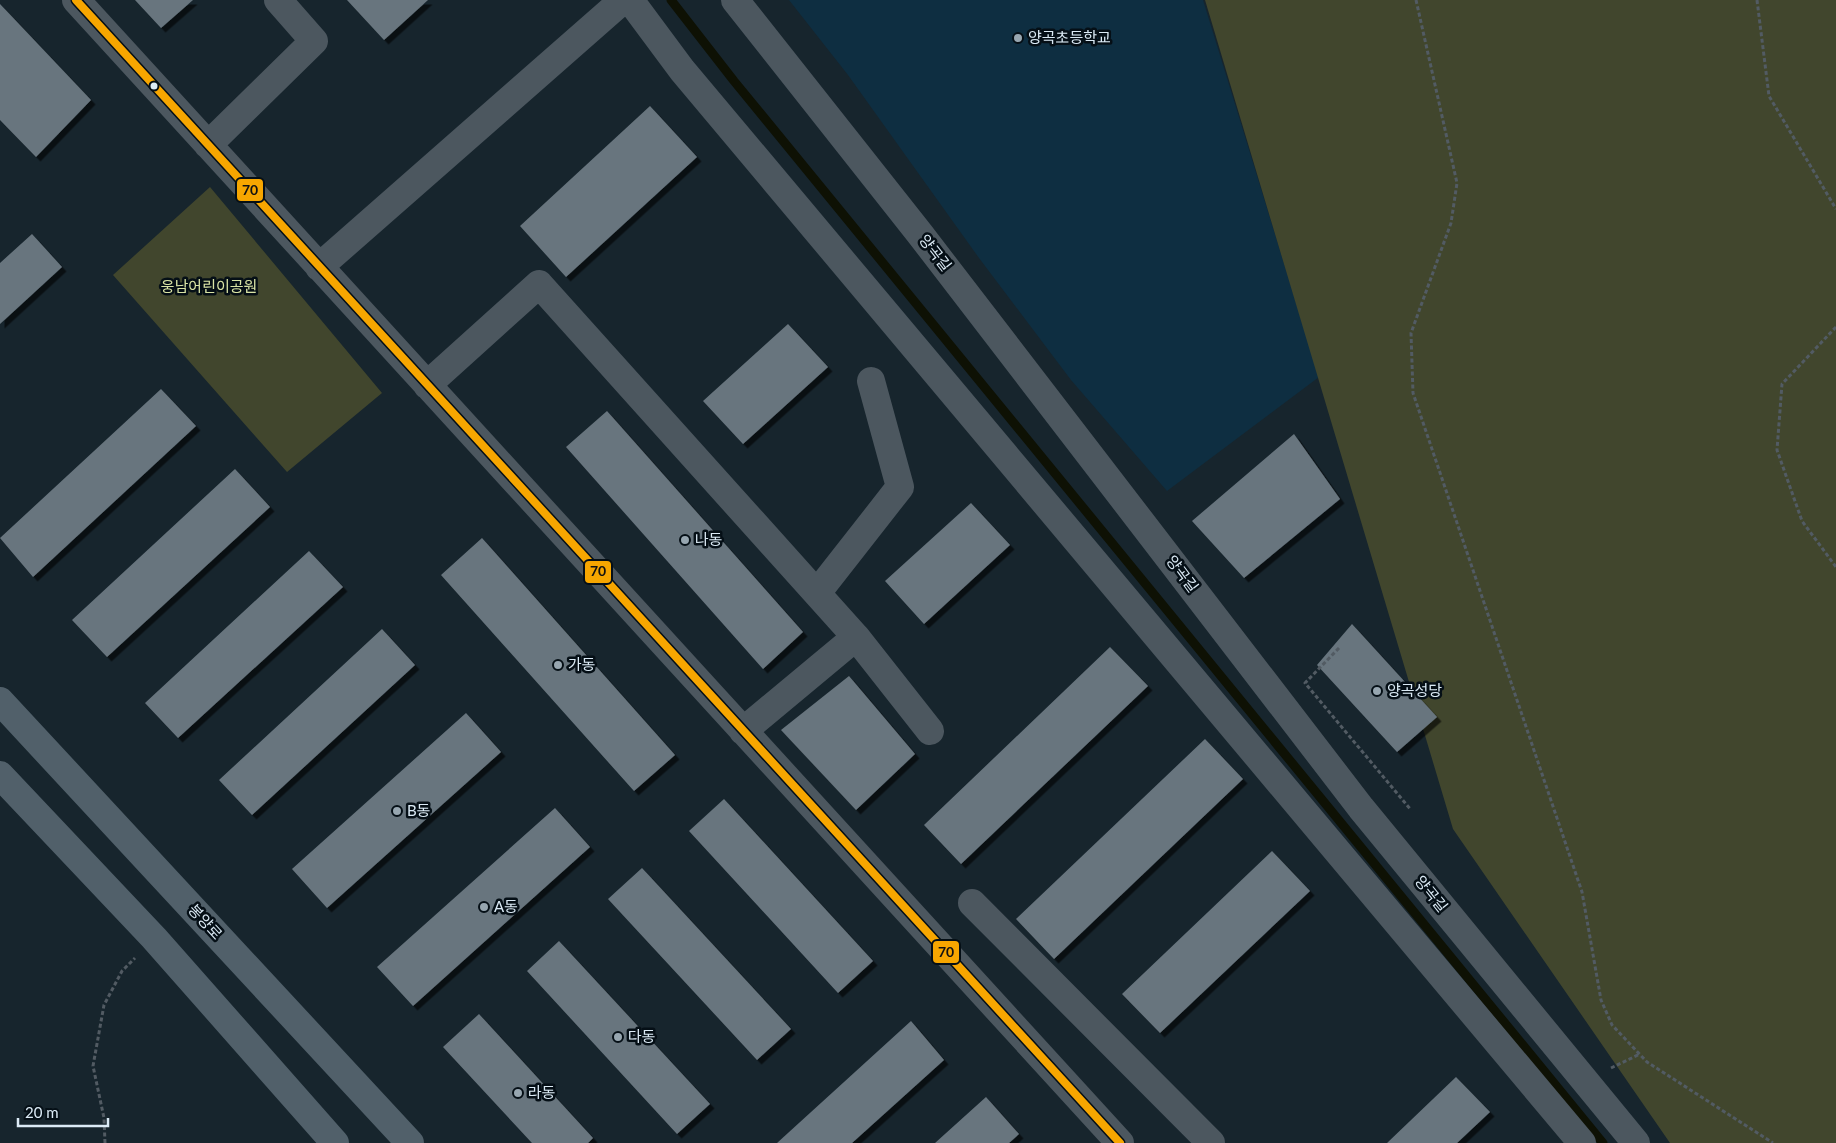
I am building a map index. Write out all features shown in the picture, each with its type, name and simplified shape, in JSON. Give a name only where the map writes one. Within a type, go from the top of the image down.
[{"type":"main road","name":"봉양로","points":[[0,701],[410,1143]]},
{"type":"main road","points":[[0,774],[154,938],[335,1143]]},
{"type":"street","points":[[76,0],[1120,1143]]},
{"type":"street","points":[[208,145],[314,41],[278,0]]},
{"type":"street","points":[[319,267],[623,0]]},
{"type":"street","points":[[630,0],[682,70],[1582,1143]]},
{"type":"street","name":"양곡길","points":[[735,0],[920,234],[1361,808],[1636,1143]]},
{"type":"street","points":[[427,385],[539,284],[856,637],[930,731]]},
{"type":"street","points":[[817,593],[900,488],[871,381]]},
{"type":"street","points":[[743,731],[856,637]]},
{"type":"street","points":[[972,903],[1211,1143]]},
{"type":"path","points":[[1416,0],[1457,184],[1451,223],[1411,333],[1413,393],[1582,892],[1601,1000],[1612,1025],[1648,1062],[1773,1143]]},
{"type":"path","points":[[1757,0],[1769,96],[1836,209]]},
{"type":"path","points":[[1836,327],[1782,384],[1777,450],[1802,521],[1836,567]]},
{"type":"path","points":[[1339,648],[1305,683],[1411,810]]},
{"type":"path","points":[[105,1143],[104,1118],[92,1066],[104,1006],[122,971],[154,938]]},
{"type":"shaded area","points":[[789,0],[1203,0],[1319,377],[1167,491],[1071,380],[979,258],[848,75]]},
{"type":"green space","points":[[1205,0],[1836,0],[1836,1143],[1670,1143],[1453,829]]},
{"type":"green space","name":"웅남어린이공원","points":[[210,187],[382,393],[287,472],[113,275]]},
{"type":"building","points":[[135,0],[193,0],[161,28]]},
{"type":"building","points":[[347,0],[428,0],[384,40]]},
{"type":"building","points":[[0,4],[91,100],[36,157],[0,120]]},
{"type":"building","points":[[650,106],[697,157],[566,277],[520,226]]},
{"type":"building","points":[[32,234],[62,267],[0,324],[0,263]]},
{"type":"building","points":[[788,324],[828,367],[743,444],[703,401]]},
{"type":"building","points":[[161,389],[196,426],[33,577],[0,538]]},
{"type":"building","name":"나동","points":[[607,411],[803,632],[763,669],[566,447]]},
{"type":"building","points":[[1294,434],[1340,499],[1244,578],[1192,521]]},
{"type":"building","points":[[235,469],[270,507],[107,657],[72,620]]},
{"type":"building","points":[[971,503],[1010,545],[924,624],[885,581]]},
{"type":"building","name":"가동","points":[[482,538],[675,755],[634,791],[441,575]]},
{"type":"building","points":[[309,551],[343,587],[178,738],[145,703]]},
{"type":"building","name":"양곡성당","points":[[1352,624],[1437,717],[1397,752],[1317,665]]},
{"type":"building","points":[[382,629],[415,665],[252,815],[219,780]]},
{"type":"building","points":[[1110,647],[1148,686],[961,864],[924,825]]},
{"type":"building","points":[[849,676],[915,754],[856,810],[781,730]]},
{"type":"building","name":"B동","points":[[466,713],[501,752],[327,908],[292,869]]},
{"type":"building","points":[[1205,739],[1243,779],[1054,959],[1016,919]]},
{"type":"building","points":[[724,799],[873,961],[838,993],[689,831]]},
{"type":"building","name":"A동","points":[[555,808],[590,847],[413,1006],[377,967]]},
{"type":"building","points":[[1272,851],[1310,891],[1160,1033],[1122,994]]},
{"type":"building","points":[[642,868],[791,1029],[757,1060],[608,899]]},
{"type":"building","name":"다동","points":[[559,941],[710,1104],[677,1134],[527,971]]},
{"type":"building","name":"라동","points":[[479,1014],[593,1138],[588,1143],[532,1143],[443,1047]]},
{"type":"building","points":[[911,1021],[944,1060],[852,1143],[777,1143]]},
{"type":"building","points":[[1456,1077],[1490,1112],[1457,1143],[1387,1143]]},
{"type":"building","points":[[986,1097],[1019,1134],[1009,1143],[935,1143]]},
{"type":"waterway","points":[[671,0],[734,81],[1603,1143]]},
{"type":"transit line","name":"70","points":[[76,0],[1120,1143]]},
{"type":"place","name":"양곡초등학교","points":[[1018,38]]},
{"type":"place","name":"나동","points":[[685,540]]},
{"type":"place","name":"가동","points":[[558,665]]},
{"type":"place","name":"양곡성당","points":[[1377,691]]},
{"type":"place","name":"B동","points":[[397,811]]},
{"type":"place","name":"A동","points":[[484,907]]},
{"type":"place","name":"다동","points":[[618,1037]]},
{"type":"place","name":"라동","points":[[518,1093]]}]
